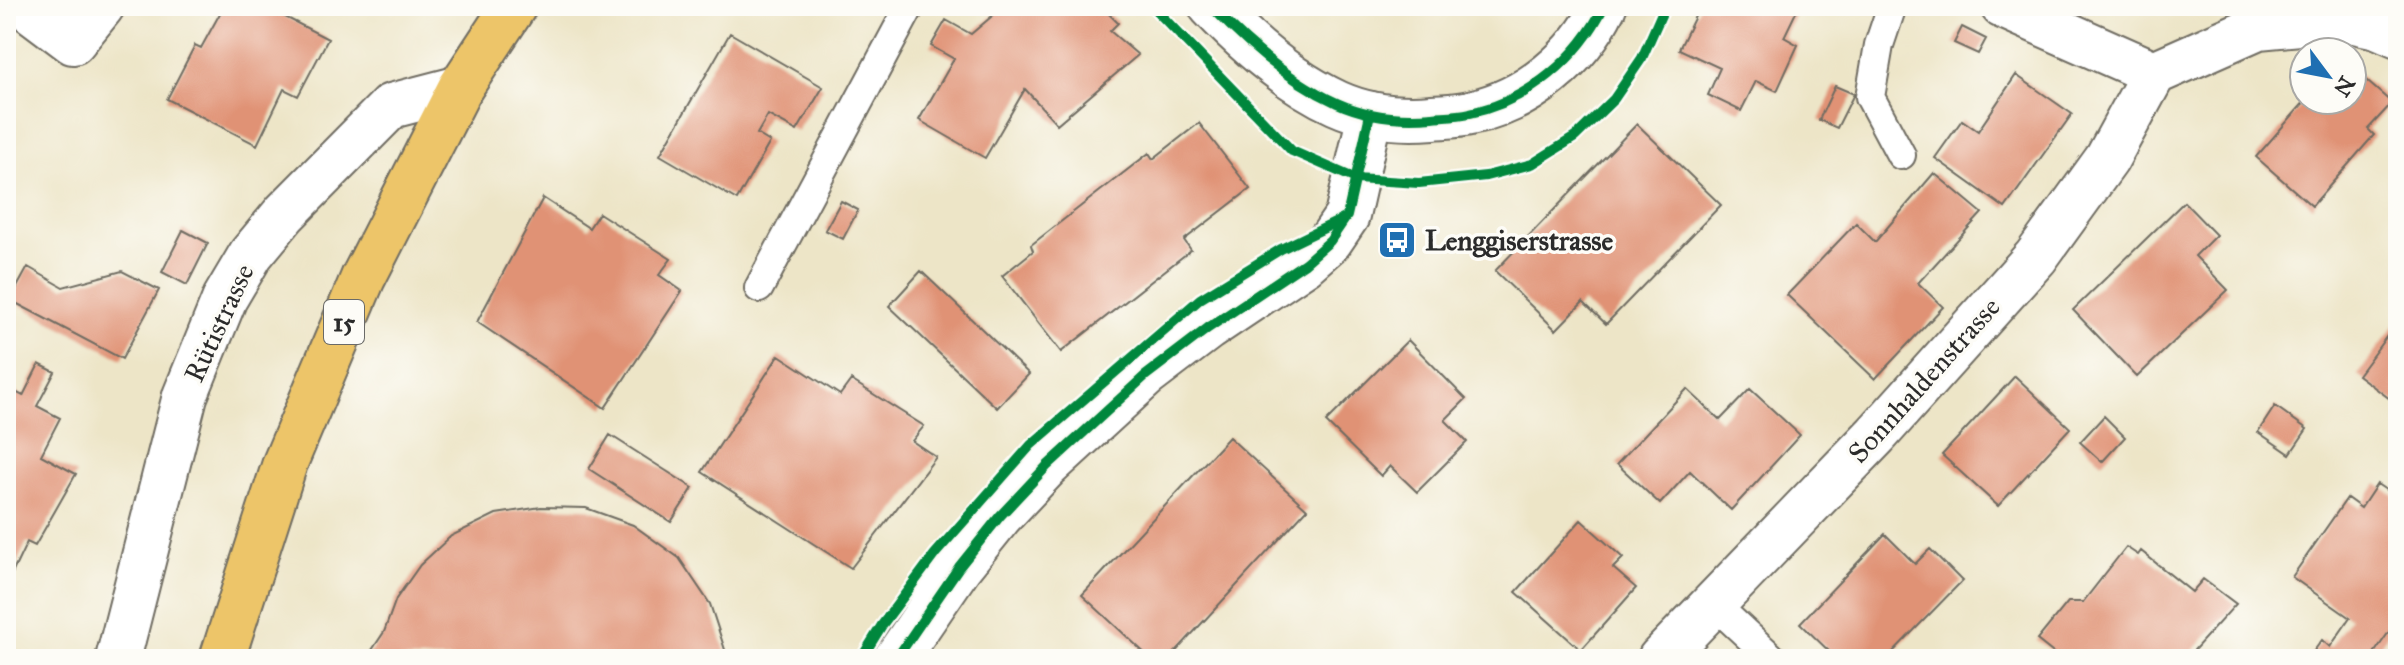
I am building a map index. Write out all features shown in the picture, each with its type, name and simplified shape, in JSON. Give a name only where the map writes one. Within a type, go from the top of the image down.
[{"type":"main road","name":"15","points":[[222,659],[285,463],[363,278],[460,88],[514,6]]},
{"type":"street","points":[[25,6],[73,42],[102,6]]},
{"type":"street","points":[[1211,6],[1261,52],[1310,89],[1338,104],[1370,114],[1404,119],[1471,113],[1507,100],[1541,82],[1592,31],[1604,6]]},
{"type":"street","points":[[2003,6],[2154,73],[2258,27],[2345,19],[2377,26],[2398,35]]},
{"type":"street","name":"Sonnhaldenstrasse","points":[[1660,659],[1876,435],[2036,257],[2107,159],[2154,73]]},
{"type":"street","name":"Rütistrasse","points":[[118,659],[185,396],[225,298],[251,254],[285,213],[391,106],[460,88]]},
{"type":"street","points":[[896,659],[959,567],[1000,516],[1047,466],[1145,376],[1208,328],[1305,263],[1330,241],[1347,216],[1370,114]]},
{"type":"lane","points":[[759,288],[910,6]]},
{"type":"lane","points":[[1892,6],[1879,45],[1870,97],[1901,155]]},
{"type":"lane","points":[[1713,603],[1773,659]]},
{"type":"building","points":[[224,6],[264,6],[328,39],[298,96],[284,89],[257,145],[167,99],[195,45],[201,48]]},
{"type":"building","points":[[1004,6],[1101,6],[1118,23],[1110,31],[1138,55],[1057,124],[1025,89],[985,158],[919,120],[954,59],[931,46],[946,20],[971,34]]},
{"type":"building","points":[[1700,6],[1799,6],[1784,37],[1798,45],[1777,91],[1756,81],[1741,111],[1708,95],[1720,68],[1679,49]]},
{"type":"building","points":[[1962,27],[1986,39],[1978,54],[1954,43]]},
{"type":"building","points":[[730,33],[823,87],[797,131],[768,115],[757,134],[770,142],[737,200],[660,155]]},
{"type":"building","points":[[2016,75],[2072,114],[2005,208],[1935,158],[1962,120],[1978,131]]},
{"type":"building","points":[[2368,82],[2392,103],[2368,129],[2374,135],[2312,206],[2256,157],[2292,116],[2368,116]]},
{"type":"building","points":[[1835,86],[1854,94],[1837,128],[1819,120]]},
{"type":"building","points":[[1199,123],[1250,189],[1184,240],[1191,250],[1061,352],[1002,276],[1033,251],[1031,245],[1149,153],[1153,159]]},
{"type":"building","points":[[1637,124],[1721,205],[1606,324],[1583,302],[1556,330],[1495,271]]},
{"type":"building","points":[[1934,173],[1982,213],[1918,283],[1943,307],[1875,379],[1787,295],[1856,223],[1875,242]]},
{"type":"building","points":[[543,198],[589,228],[599,213],[671,259],[659,275],[682,291],[605,408],[477,322]]},
{"type":"building","points":[[841,201],[858,210],[843,239],[825,230]]},
{"type":"building","points":[[2184,202],[2216,235],[2195,256],[2228,290],[2137,377],[2073,310]]},
{"type":"building","points":[[183,230],[208,243],[187,285],[162,272]]},
{"type":"building","points":[[28,267],[63,287],[122,271],[159,290],[122,359],[10,300]]},
{"type":"building","points":[[921,271],[1029,374],[997,408],[889,306]]},
{"type":"building","points":[[2398,321],[2398,405],[2358,375]]},
{"type":"building","points":[[1408,340],[1466,399],[1445,420],[1467,442],[1417,492],[1390,466],[1381,476],[1326,422]]},
{"type":"building","points":[[779,355],[840,395],[851,380],[924,426],[912,441],[936,457],[851,568],[702,472]]},
{"type":"building","points":[[39,364],[55,372],[37,406],[60,418],[41,455],[76,474],[35,546],[27,542],[9,580],[6,579],[6,387],[23,396]]},
{"type":"building","points":[[2015,376],[2070,428],[1998,506],[1942,455]]},
{"type":"building","points":[[1687,389],[1720,420],[1750,389],[1800,435],[1731,510],[1690,471],[1660,504],[1617,464]]},
{"type":"building","points":[[2275,406],[2307,429],[2290,454],[2258,432]]},
{"type":"building","points":[[2104,416],[2125,437],[2102,462],[2080,442]]},
{"type":"building","points":[[610,435],[693,488],[671,522],[589,469]]},
{"type":"building","points":[[1229,437],[1307,509],[1169,659],[1151,659],[1082,595]]},
{"type":"building","points":[[2377,484],[2398,498],[2398,619],[2370,659],[2308,659],[2322,640],[2330,647],[2350,618],[2292,577],[2347,498],[2361,508]]},
{"type":"building","points":[[541,507],[586,508],[633,525],[679,558],[710,604],[728,659],[366,659],[384,632],[396,599],[420,565],[451,536],[496,514]]},
{"type":"building","points":[[1581,520],[1623,558],[1613,568],[1636,588],[1581,650],[1516,592]]},
{"type":"building","points":[[1885,534],[1915,564],[1930,549],[1962,581],[1886,659],[1837,659],[1800,623]]},
{"type":"building","points":[[2126,547],[2138,555],[2141,551],[2192,592],[2203,579],[2236,604],[2186,659],[2055,659],[2057,656],[2037,640],[2068,602],[2083,602]]},
{"type":"cycle path","points":[[1152,6],[1292,151],[1356,179],[1419,183],[1486,176],[1532,164],[1575,137],[1614,99],[1642,58],[1665,6]]},
{"type":"cycle path","points":[[1211,6],[1270,60],[1320,94],[1360,112],[1408,118],[1470,113],[1512,99],[1566,60],[1581,43],[1604,6]]},
{"type":"cycle path","points":[[896,659],[959,567],[1000,516],[1047,466],[1145,376],[1208,328],[1305,263],[1330,241],[1347,216],[1370,114]]},
{"type":"cycle path","points":[[861,659],[882,625],[935,554],[1031,445],[1200,299],[1281,249],[1345,218]]},
{"type":"place","name":"Lenggiserstrasse","points":[[1397,240]]}]
